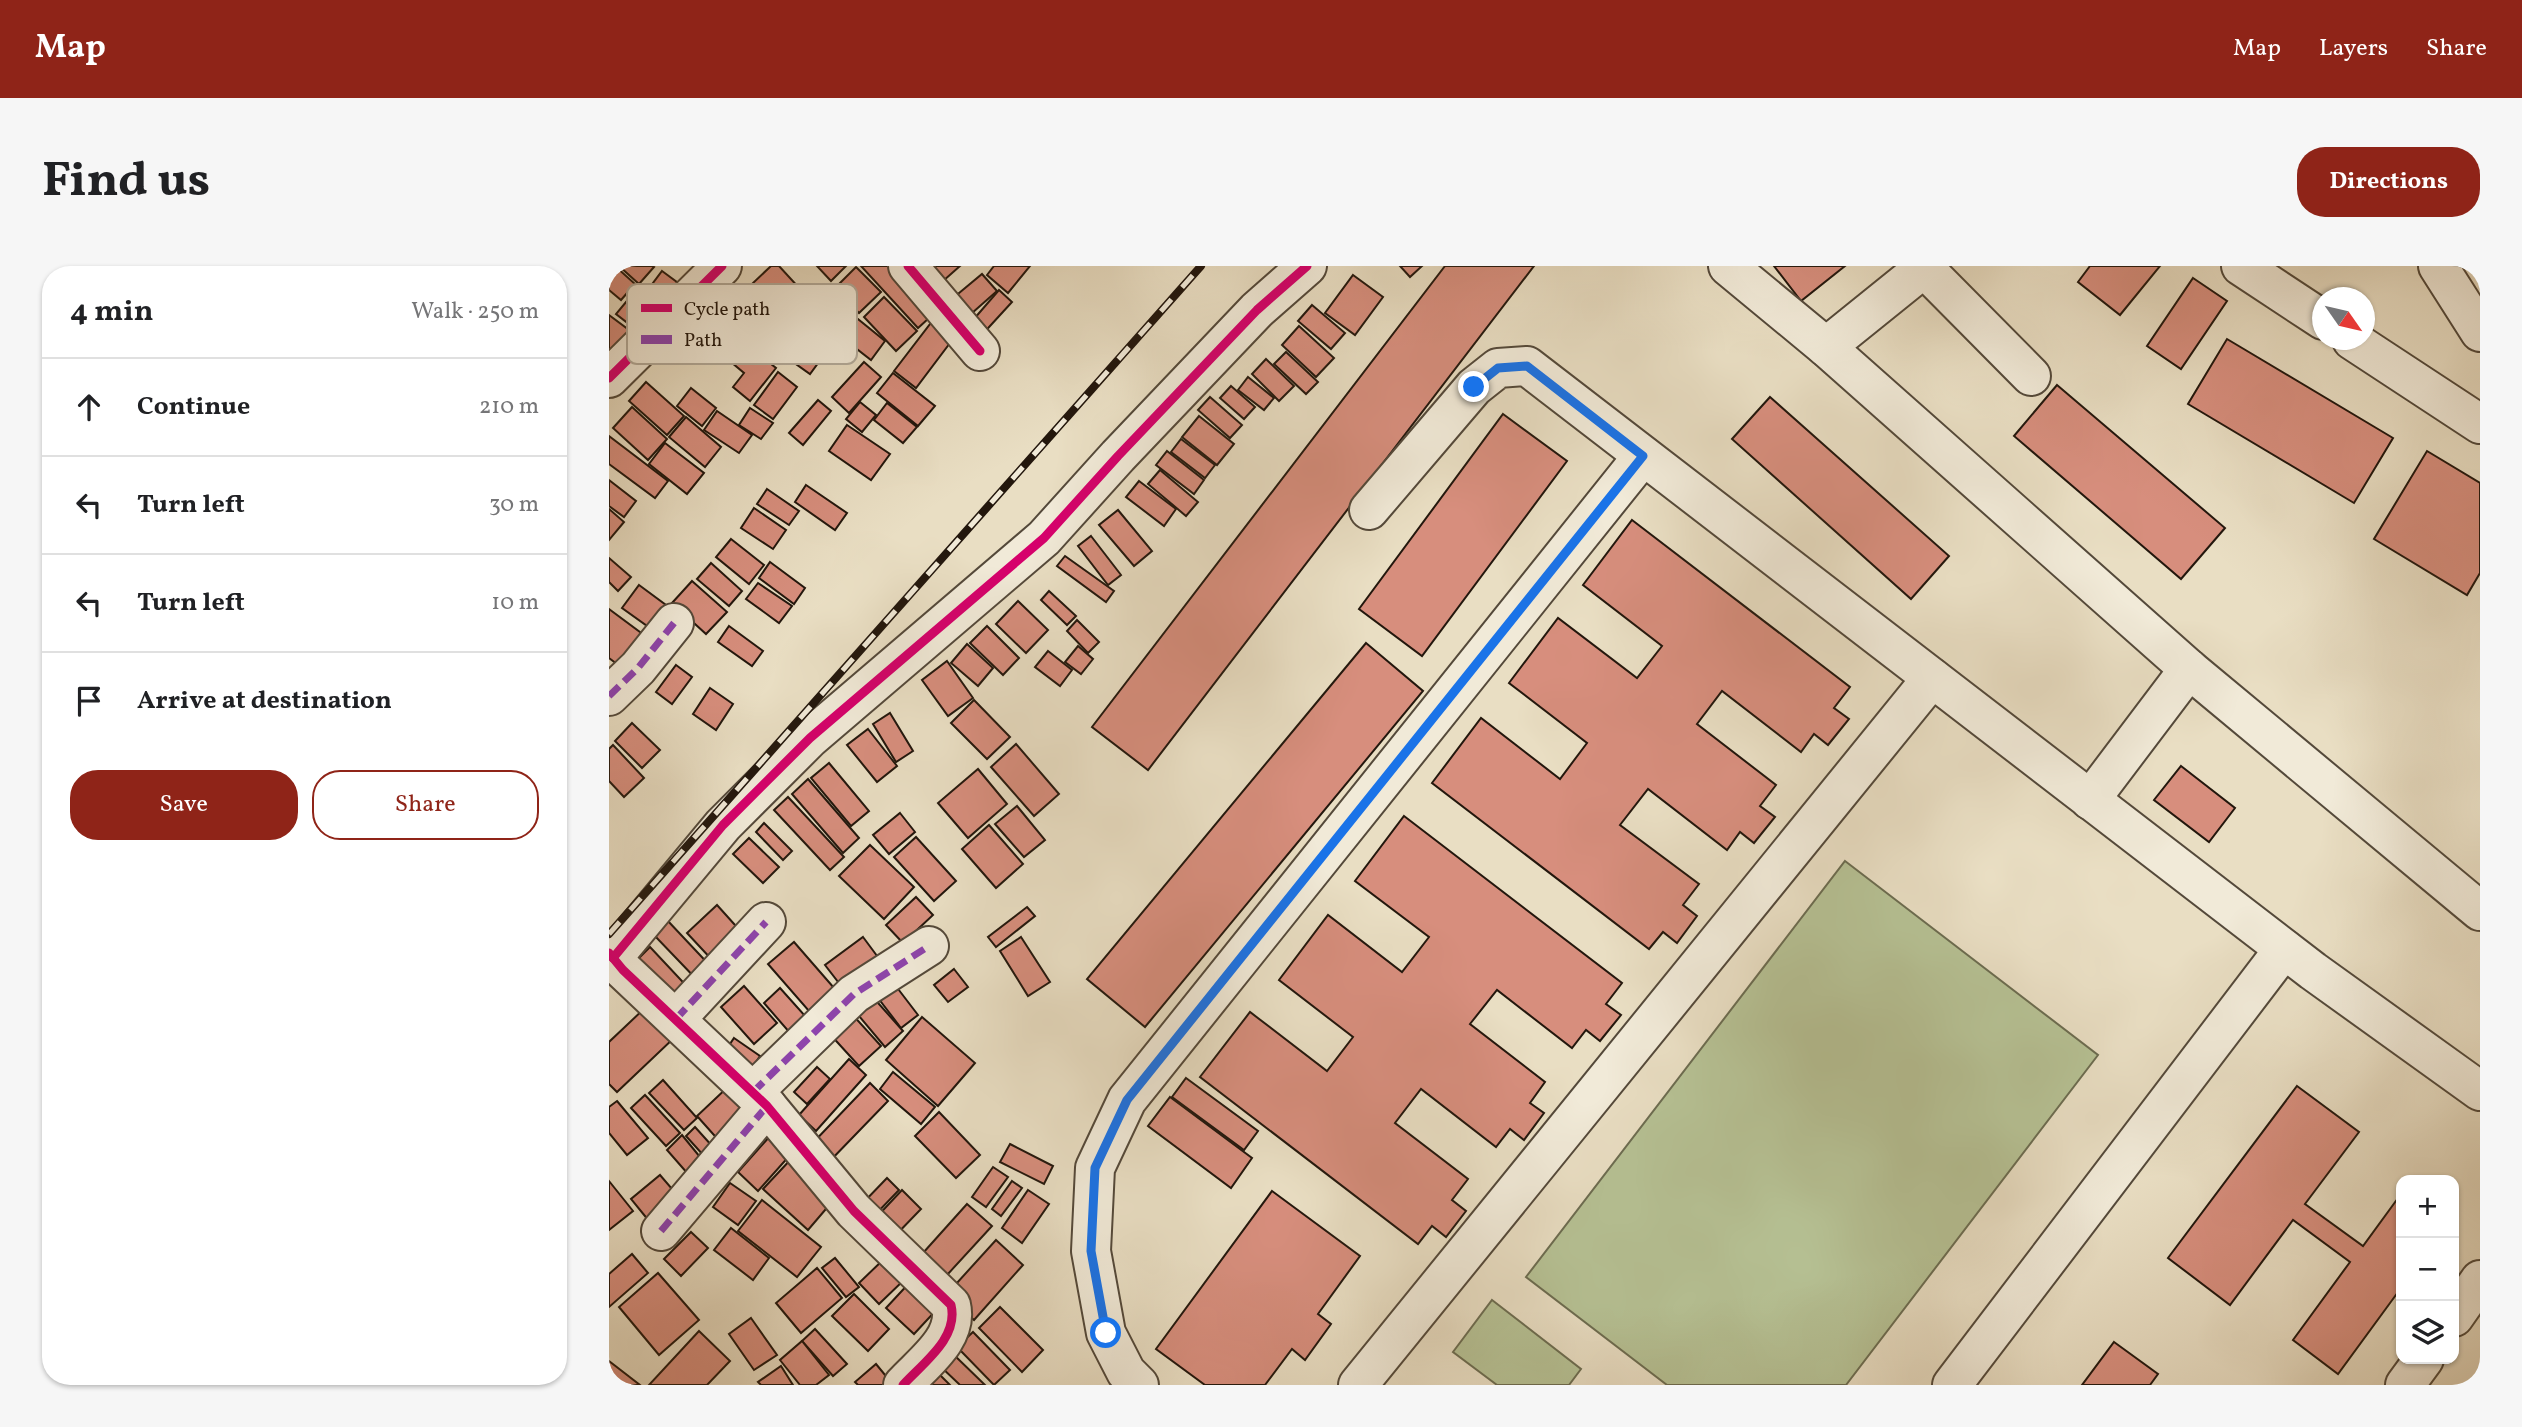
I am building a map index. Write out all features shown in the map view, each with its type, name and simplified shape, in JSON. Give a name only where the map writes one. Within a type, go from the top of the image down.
[{"type":"street","points":[[704,284],[722,266]]},
{"type":"street","points":[[908,266],[980,351]]},
{"type":"street","points":[[903,1385],[949,1336],[954,1316],[951,1305],[854,1211],[760,1099],[613,961],[723,825],[810,738],[1044,538],[1257,310],[1307,266]]},
{"type":"street","points":[[1728,266],[1826,347],[2189,669],[2480,911]]},
{"type":"street","points":[[2241,266],[2312,313]]},
{"type":"street","points":[[2438,266],[2480,332]]},
{"type":"street","points":[[1826,347],[1924,267],[2031,376]]},
{"type":"street","points":[[2367,350],[2480,424]]},
{"type":"street","points":[[609,378],[627,360]]},
{"type":"street","points":[[1369,510],[1474,387],[1498,368],[1527,366],[2284,949],[2480,1091]]},
{"type":"street","points":[[1139,1385],[1126,1372],[1106,1333],[1091,1251],[1095,1168],[1127,1100],[1643,456]]},
{"type":"street","points":[[609,696],[638,668],[674,623]]},
{"type":"street","points":[[2090,800],[2189,669]]},
{"type":"street","points":[[1358,1385],[1932,678]]},
{"type":"street","points":[[676,1019],[766,922]]},
{"type":"street","points":[[661,1231],[760,1099],[854,994],[929,946]]},
{"type":"street","points":[[1953,1385],[2284,949]]},
{"type":"street","points":[[2459,1310],[2480,1280]]},
{"type":"street","points":[[2405,1385],[2420,1364]]},
{"type":"green space","points":[[1845,861],[2098,1055],[1846,1385],[1667,1385],[1526,1277]]},
{"type":"green space","points":[[1492,1300],[1581,1369],[1569,1385],[1497,1385],[1453,1352]]},
{"type":"building","points":[[609,266],[615,266],[635,284],[627,284],[627,293],[621,300],[609,290]]},
{"type":"building","points":[[619,266],[652,266],[654,267],[639,284]]},
{"type":"building","points":[[771,266],[779,266],[796,284],[754,284]]},
{"type":"building","points":[[817,266],[846,266],[831,281]]},
{"type":"building","points":[[861,266],[899,266],[940,308],[918,328]]},
{"type":"building","points":[[919,266],[960,266],[934,289]]},
{"type":"building","points":[[994,266],[1030,266],[1008,293],[987,275]]},
{"type":"building","points":[[1400,266],[1422,266],[1410,277]]},
{"type":"building","points":[[1445,266],[1534,266],[1148,770],[1092,727]]},
{"type":"building","points":[[1774,266],[1845,266],[1801,301]]},
{"type":"building","points":[[2090,266],[2160,266],[2120,315],[2078,282]]},
{"type":"building","points":[[856,267],[881,292],[859,313],[857,284],[839,284]]},
{"type":"building","points":[[662,271],[680,284],[652,284]]},
{"type":"building","points":[[982,274],[997,291],[963,321],[947,303]]},
{"type":"building","points":[[1353,275],[1383,297],[1355,335],[1325,313]]},
{"type":"building","points":[[2193,278],[2227,301],[2181,369],[2147,346]]},
{"type":"building","points":[[999,290],[1012,302],[979,338],[967,327]]},
{"type":"building","points":[[884,297],[917,331],[896,351],[864,317]]},
{"type":"building","points":[[627,301],[627,323],[616,314]]},
{"type":"building","points":[[1312,305],[1345,333],[1331,349],[1298,321]]},
{"type":"building","points":[[609,315],[627,328],[627,355],[623,359],[609,349]]},
{"type":"building","points":[[937,315],[959,331],[916,388],[894,371]]},
{"type":"building","points":[[857,318],[885,341],[871,360],[857,349]]},
{"type":"building","points":[[1299,326],[1334,358],[1316,377],[1282,345]]},
{"type":"building","points":[[2227,339],[2393,438],[2354,503],[2188,404]]},
{"type":"building","points":[[1286,352],[1318,382],[1306,394],[1274,364]]},
{"type":"building","points":[[1266,359],[1294,386],[1279,401],[1252,374]]},
{"type":"building","points":[[864,362],[881,377],[849,413],[832,397]]},
{"type":"building","points":[[733,364],[771,364],[776,368],[750,401],[733,387],[744,373]]},
{"type":"building","points":[[796,364],[817,364],[810,374]]},
{"type":"building","points":[[778,372],[797,387],[773,419],[754,405]]},
{"type":"building","points":[[893,373],[935,406],[918,426],[877,393]]},
{"type":"building","points":[[1248,377],[1274,398],[1264,410],[1238,390]]},
{"type":"building","points":[[646,382],[684,416],[667,435],[629,401]]},
{"type":"building","points":[[2057,385],[2225,528],[2181,579],[2014,436]]},
{"type":"building","points":[[1231,386],[1255,407],[1244,419],[1220,398]]},
{"type":"building","points":[[691,388],[716,408],[702,426],[677,406]]},
{"type":"building","points":[[1210,397],[1242,425],[1230,438],[1198,410]]},
{"type":"building","points":[[1770,397],[1949,556],[1911,599],[1732,439]]},
{"type":"building","points":[[818,400],[831,411],[803,445],[789,433]]},
{"type":"building","points":[[860,402],[876,415],[862,432],[846,419]]},
{"type":"building","points":[[887,403],[917,427],[903,443],[874,420]]},
{"type":"building","points":[[632,407],[667,439],[648,460],[613,428]]},
{"type":"building","points":[[750,408],[773,423],[761,439],[739,425]]},
{"type":"building","points":[[717,411],[752,435],[739,453],[704,430]]},
{"type":"building","points":[[1503,414],[1567,461],[1422,656],[1359,609]]},
{"type":"building","points":[[1199,416],[1234,444],[1217,465],[1182,437]]},
{"type":"building","points":[[686,417],[721,447],[705,467],[669,437]]},
{"type":"building","points":[[847,425],[890,454],[871,480],[829,451]]},
{"type":"building","points":[[609,436],[668,481],[655,498],[609,464]]},
{"type":"building","points":[[1181,439],[1215,465],[1205,478],[1171,452]]},
{"type":"building","points":[[665,443],[704,473],[687,494],[649,464]]},
{"type":"building","points":[[1167,451],[1204,480],[1194,494],[1156,465]]},
{"type":"building","points":[[2427,451],[2480,483],[2480,573],[2467,595],[2374,539]]},
{"type":"building","points":[[1160,470],[1198,502],[1186,516],[1148,484]]},
{"type":"building","points":[[609,480],[636,501],[624,517],[609,506]]},
{"type":"building","points":[[1139,481],[1176,509],[1164,526],[1126,497]]},
{"type":"building","points":[[806,485],[847,513],[835,530],[795,502]]},
{"type":"building","points":[[767,489],[799,511],[789,525],[757,504]]},
{"type":"building","points":[[754,508],[786,530],[773,549],[741,528]]},
{"type":"building","points":[[609,509],[624,522],[609,540]]},
{"type":"building","points":[[1118,510],[1152,551],[1134,566],[1099,525]]},
{"type":"building","points":[[1632,520],[1850,687],[1834,708],[1849,719],[1828,745],[1814,734],[1801,752],[1722,691],[1697,724],[1776,785],[1760,806],[1775,817],[1754,843],[1740,832],[1727,850],[1648,789],[1620,825],[1699,884],[1683,905],[1697,916],[1677,943],[1663,932],[1649,949],[1432,783],[1481,718],[1560,779],[1587,743],[1509,683],[1558,618],[1637,678],[1662,646],[1583,585]]},
{"type":"building","points":[[1091,536],[1121,575],[1108,585],[1078,546]]},
{"type":"building","points":[[731,539],[764,565],[749,584],[716,557]]},
{"type":"building","points":[[1065,556],[1114,591],[1106,602],[1057,566]]},
{"type":"building","points":[[609,558],[631,577],[618,591],[609,582]]},
{"type":"building","points":[[770,562],[805,588],[794,604],[759,578]]},
{"type":"building","points":[[711,563],[742,591],[729,606],[697,579]]},
{"type":"building","points":[[692,581],[727,612],[706,634],[672,603]]},
{"type":"building","points":[[758,583],[792,606],[779,623],[746,599]]},
{"type":"building","points":[[639,585],[666,605],[650,628],[622,608]]},
{"type":"building","points":[[1049,591],[1076,616],[1067,625],[1041,600]]},
{"type":"building","points":[[1018,601],[1048,630],[1026,653],[996,624]]},
{"type":"building","points":[[609,609],[652,641],[629,673],[609,658]]},
{"type":"building","points":[[1077,620],[1099,642],[1088,653],[1067,631]]},
{"type":"building","points":[[729,626],[763,651],[752,666],[718,642]]},
{"type":"building","points":[[987,626],[1019,658],[1003,675],[970,643]]},
{"type":"building","points":[[1366,643],[1423,691],[1145,1027],[1087,979]]},
{"type":"building","points":[[967,644],[993,668],[978,686],[951,663]]},
{"type":"building","points":[[1078,646],[1093,659],[1081,674],[1065,662]]},
{"type":"building","points":[[1048,651],[1072,670],[1060,686],[1035,667]]},
{"type":"building","points":[[947,661],[973,698],[948,716],[922,680]]},
{"type":"building","points":[[676,665],[692,677],[672,704],[656,692]]},
{"type":"building","points":[[710,688],[733,704],[716,730],[693,714]]},
{"type":"building","points":[[974,700],[1010,737],[987,759],[951,723]]},
{"type":"building","points":[[890,713],[913,751],[896,762],[873,724]]},
{"type":"building","points":[[632,723],[660,750],[642,768],[615,741]]},
{"type":"building","points":[[868,729],[897,766],[877,782],[847,745]]},
{"type":"building","points":[[1016,744],[1059,794],[1034,816],[991,767]]},
{"type":"building","points":[[613,745],[644,778],[624,797],[609,781],[609,749]]},
{"type":"building","points":[[829,763],[869,811],[851,826],[811,778]]},
{"type":"building","points":[[2181,766],[2235,808],[2209,842],[2154,800]]},
{"type":"building","points":[[978,769],[1007,804],[968,838],[938,803]]},
{"type":"building","points":[[808,779],[859,838],[843,853],[792,794]]},
{"type":"building","points":[[788,797],[844,857],[830,870],[774,810]]},
{"type":"building","points":[[1017,806],[1045,840],[1024,857],[995,824]]},
{"type":"building","points":[[900,813],[915,832],[889,854],[873,835]]},
{"type":"building","points":[[1404,816],[1622,983],[1606,1004],[1621,1015],[1600,1041],[1586,1030],[1572,1048],[1497,990],[1470,1024],[1545,1082],[1530,1103],[1544,1113],[1524,1140],[1510,1129],[1496,1147],[1421,1089],[1395,1123],[1468,1179],[1452,1200],[1466,1211],[1446,1237],[1432,1226],[1418,1244],[1200,1077],[1250,1012],[1327,1071],[1353,1037],[1279,980],[1328,915],[1402,972],[1429,937],[1355,881]]},
{"type":"building","points":[[764,823],[792,851],[783,860],[756,832]]},
{"type":"building","points":[[989,825],[1023,864],[996,888],[962,849]]},
{"type":"building","points":[[916,837],[956,881],[934,901],[894,857]]},
{"type":"building","points":[[749,838],[779,867],[763,883],[733,854]]},
{"type":"building","points":[[870,845],[914,887],[884,919],[839,876]]},
{"type":"building","points":[[916,897],[933,915],[903,943],[886,925]]},
{"type":"building","points":[[717,905],[744,935],[714,962],[687,933]]},
{"type":"building","points":[[1027,907],[1035,916],[996,947],[988,937]]},
{"type":"building","points":[[667,920],[715,971],[701,984],[653,934]]},
{"type":"building","points":[[863,937],[886,968],[849,996],[825,965]]},
{"type":"building","points":[[1021,937],[1050,982],[1028,996],[1000,951]]},
{"type":"building","points":[[794,942],[841,996],[816,1019],[768,964]]},
{"type":"building","points":[[650,947],[695,995],[680,1010],[635,962]]},
{"type":"building","points":[[954,969],[968,987],[948,1002],[934,985]]},
{"type":"building","points":[[892,981],[918,1015],[901,1028],[875,994]]},
{"type":"building","points":[[744,986],[777,1023],[754,1044],[721,1007]]},
{"type":"building","points":[[780,988],[814,1026],[797,1041],[764,1003]]},
{"type":"building","points":[[871,995],[903,1031],[885,1047],[854,1010]]},
{"type":"building","points":[[647,1006],[675,1037],[617,1092],[609,1084],[609,1042]]},
{"type":"building","points":[[850,1012],[881,1046],[859,1066],[828,1032]]},
{"type":"building","points":[[922,1017],[975,1063],[938,1106],[886,1060]]},
{"type":"building","points":[[734,1038],[760,1056],[748,1074],[722,1056]]},
{"type":"building","points":[[849,1059],[866,1075],[816,1131],[799,1115]]},
{"type":"building","points":[[817,1067],[830,1079],[807,1104],[794,1092]]},
{"type":"building","points":[[893,1072],[935,1107],[921,1124],[880,1089]]},
{"type":"building","points":[[1186,1078],[1258,1131],[1244,1150],[1172,1097]]},
{"type":"building","points":[[663,1080],[697,1118],[684,1130],[649,1093]]},
{"type":"building","points":[[870,1083],[888,1101],[826,1165],[808,1148]]},
{"type":"building","points":[[731,1084],[756,1113],[722,1144],[697,1116]]},
{"type":"building","points":[[2297,1086],[2359,1132],[2305,1204],[2363,1246],[2396,1201],[2396,1295],[2338,1374],[2293,1340],[2350,1262],[2293,1220],[2230,1305],[2168,1258]]},
{"type":"building","points":[[645,1095],[680,1133],[666,1146],[631,1108]]},
{"type":"building","points":[[1170,1097],[1252,1158],[1231,1188],[1148,1126]]},
{"type":"building","points":[[617,1101],[648,1138],[627,1155],[609,1133],[609,1107]]},
{"type":"building","points":[[939,1112],[980,1155],[956,1178],[915,1136]]},
{"type":"building","points":[[695,1127],[722,1157],[713,1166],[686,1136]]},
{"type":"building","points":[[682,1135],[709,1168],[695,1182],[667,1150]]},
{"type":"building","points":[[771,1135],[791,1154],[758,1191],[738,1172]]},
{"type":"building","points":[[1010,1144],[1053,1166],[1044,1184],[1000,1162]]},
{"type":"building","points":[[793,1157],[837,1196],[808,1230],[763,1189]]},
{"type":"building","points":[[993,1167],[1008,1177],[986,1207],[972,1197]]},
{"type":"building","points":[[660,1175],[679,1197],[649,1221],[631,1199]]},
{"type":"building","points":[[887,1178],[899,1190],[872,1218],[860,1206]]},
{"type":"building","points":[[609,1181],[633,1211],[609,1230]]},
{"type":"building","points":[[1012,1181],[1022,1188],[1001,1216],[992,1209]]},
{"type":"building","points":[[730,1183],[756,1201],[738,1225],[713,1207]]},
{"type":"building","points":[[902,1190],[921,1209],[890,1241],[871,1223]]},
{"type":"building","points":[[1028,1190],[1049,1204],[1022,1243],[1002,1228]]},
{"type":"building","points":[[1272,1191],[1360,1256],[1318,1314],[1331,1324],[1305,1360],[1292,1349],[1265,1385],[1205,1385],[1156,1349]]},
{"type":"building","points":[[762,1200],[821,1247],[797,1277],[738,1231]]},
{"type":"building","points":[[967,1204],[992,1226],[947,1275],[923,1253]]},
{"type":"building","points":[[731,1228],[769,1258],[753,1280],[714,1250]]},
{"type":"building","points":[[691,1232],[708,1248],[681,1276],[664,1259]]},
{"type":"building","points":[[996,1240],[1023,1265],[974,1320],[946,1295]]},
{"type":"building","points":[[632,1254],[648,1273],[609,1307],[609,1274]]},
{"type":"building","points":[[835,1258],[859,1287],[846,1297],[822,1268]]},
{"type":"building","points":[[885,1258],[905,1279],[879,1304],[859,1283]]},
{"type":"building","points":[[817,1268],[842,1298],[801,1333],[776,1303]]},
{"type":"building","points":[[658,1273],[699,1320],[659,1355],[619,1307]]},
{"type":"building","points":[[912,1280],[940,1306],[914,1334],[886,1308]]},
{"type":"building","points":[[854,1294],[889,1329],[868,1351],[832,1316]]},
{"type":"building","points":[[1000,1307],[1043,1350],[1022,1372],[979,1328]]},
{"type":"building","points":[[751,1318],[777,1355],[754,1370],[729,1334]]},
{"type":"building","points":[[815,1329],[847,1364],[833,1376],[802,1341]]},
{"type":"building","points":[[699,1331],[730,1361],[707,1385],[649,1385]]},
{"type":"building","points":[[973,1332],[1010,1370],[994,1385],[957,1347]]},
{"type":"building","points":[[802,1341],[829,1375],[816,1385],[800,1385],[780,1360]]},
{"type":"building","points":[[2114,1342],[2158,1374],[2150,1385],[2082,1385]]},
{"type":"building","points":[[952,1353],[985,1385],[960,1385],[940,1366]]},
{"type":"building","points":[[609,1361],[640,1385],[609,1385]]},
{"type":"building","points":[[876,1364],[890,1381],[886,1385],[858,1385],[855,1382]]},
{"type":"building","points":[[781,1366],[793,1385],[761,1385],[758,1382]]},
{"type":"building","points":[[932,1367],[950,1385],[924,1385]]},
{"type":"railway","points":[[609,934],[1201,266]]},
{"type":"marked path","points":[[609,696],[638,668],[674,623]]},
{"type":"marked path","points":[[676,1019],[766,922]]},
{"type":"marked path","points":[[753,1092],[854,994],[929,946]]},
{"type":"marked path","points":[[661,1231],[767,1106]]},
{"type":"cycle path","points":[[704,284],[722,266]]},
{"type":"cycle path","points":[[908,266],[980,351]]},
{"type":"cycle path","points":[[613,958],[723,825],[810,738],[1044,538],[1257,310],[1307,266]]},
{"type":"cycle path","points":[[609,378],[627,360]]},
{"type":"cycle path","points":[[609,953],[623,970],[767,1106],[854,1211],[951,1305],[952,1317],[945,1339],[903,1385]]},
{"type":"route","points":[[1106,1333],[1091,1251],[1095,1168],[1127,1100],[1643,456],[1527,366],[1498,368],[1474,387]]}]
